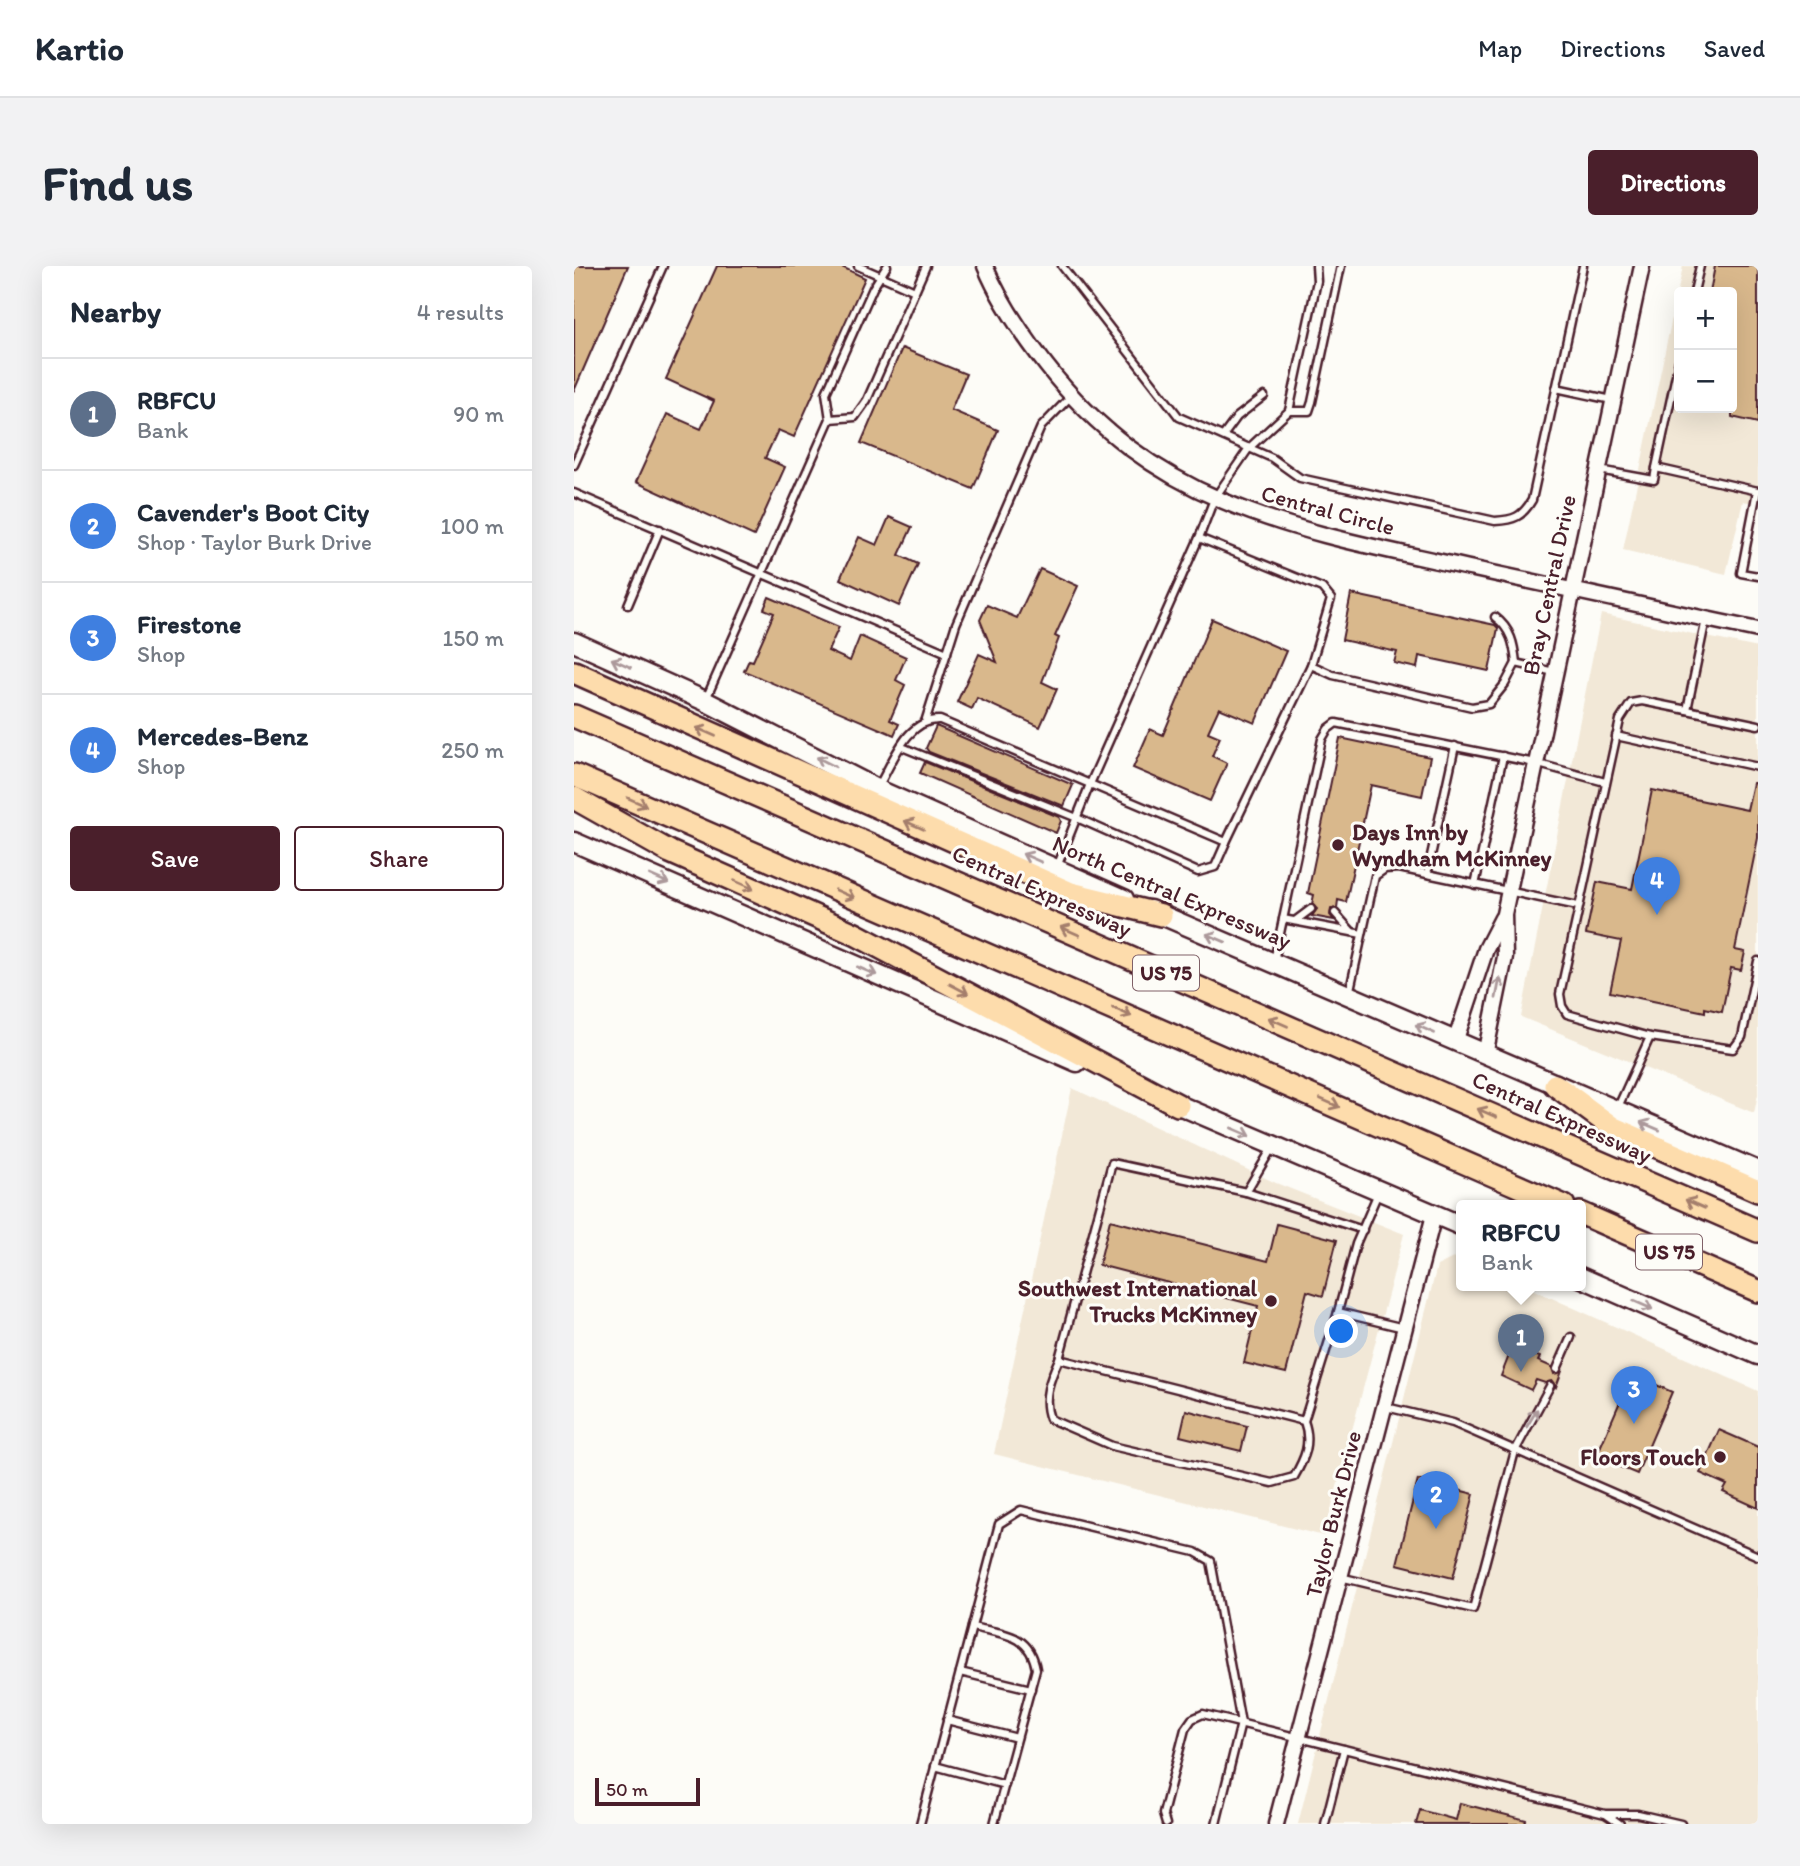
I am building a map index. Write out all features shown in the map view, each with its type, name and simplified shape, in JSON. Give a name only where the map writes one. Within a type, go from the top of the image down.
[{"type":"highway","points":[[574,672],[1070,893],[1161,915]]},
{"type":"highway","name":"Central Expressway","points":[[574,716],[1758,1231]]},
{"type":"highway","name":"US 75","points":[[574,775],[1550,1200]]},
{"type":"highway","points":[[574,798],[670,852],[855,934],[1178,1105]]},
{"type":"highway","points":[[1555,1085],[1612,1127],[1758,1191]]},
{"type":"highway","name":"US 75","points":[[1586,1216],[1758,1291]]},
{"type":"main road","name":"North Central Expressway","points":[[574,642],[705,701],[877,789],[1056,869],[1758,1171]]},
{"type":"main road","points":[[574,842],[1456,1225]]},
{"type":"main road","points":[[1586,1280],[1758,1355]]},
{"type":"street","name":"Central Circle","points":[[985,266],[1021,332],[1072,395],[1134,452],[1214,499],[1290,527],[1758,630]]},
{"type":"street","name":"Bray Central Drive","points":[[1485,1055],[1504,957],[1504,914],[1508,892],[1642,266]]},
{"type":"street","name":"Bray Central Drive","points":[[1455,1042],[1486,949],[1504,914]]},
{"type":"street","name":"Taylor Burk Drive","points":[[1276,1824],[1434,1215]]},
{"type":"lane","points":[[574,465],[663,266]]},
{"type":"lane","points":[[858,266],[915,291]]},
{"type":"lane","points":[[705,701],[830,419],[826,393],[873,288],[887,266]]},
{"type":"lane","points":[[830,419],[855,417],[867,400],[926,266]]},
{"type":"lane","points":[[1062,266],[1179,417],[1272,458],[1300,478],[1496,521],[1511,520],[1523,514],[1532,500],[1583,266]]},
{"type":"lane","points":[[1056,869],[1090,784],[1214,499],[1249,448],[1289,411],[1317,281],[1316,266]]},
{"type":"lane","points":[[1289,411],[1309,411],[1341,266]]},
{"type":"lane","points":[[1695,287],[1700,266]]},
{"type":"lane","points":[[1597,470],[1654,480],[1674,383]]},
{"type":"lane","points":[[1556,388],[1612,400]]},
{"type":"lane","points":[[877,789],[913,728],[926,719],[956,624],[1041,427],[1072,395]]},
{"type":"lane","points":[[1223,436],[1237,417],[1264,396]]},
{"type":"lane","points":[[1656,468],[1757,491],[1754,523],[1741,573],[1758,576]]},
{"type":"lane","points":[[574,493],[763,571],[947,653]]},
{"type":"lane","points":[[628,605],[660,529]]},
{"type":"lane","points":[[902,747],[1077,818],[1198,872],[1215,867],[1226,842],[1234,832],[1311,665],[1331,600],[1322,588],[1199,538]]},
{"type":"lane","points":[[1311,665],[1333,675],[1472,707],[1489,704],[1505,684],[1516,663],[1514,643],[1506,625],[1494,617]]},
{"type":"lane","points":[[1687,710],[1706,619]]},
{"type":"lane","points":[[1516,663],[1554,672]]},
{"type":"lane","points":[[1758,725],[1642,701],[1630,703],[1624,709],[1578,906],[1560,994],[1562,1006],[1567,1014],[1578,1019],[1650,1037],[1733,1049],[1742,1037],[1758,961]]},
{"type":"lane","points":[[926,719],[940,720],[1226,842]]},
{"type":"lane","points":[[1273,963],[1322,738],[1328,729],[1343,722],[1535,763],[1605,782]]},
{"type":"lane","points":[[1616,736],[1758,767]]},
{"type":"lane","points":[[1427,874],[1455,746]]},
{"type":"lane","points":[[1475,885],[1503,756]]},
{"type":"lane","points":[[1348,996],[1375,876],[1385,869],[1399,868],[1578,906]]},
{"type":"lane","points":[[1295,921],[1311,909]]},
{"type":"lane","points":[[1335,913],[1353,933]]},
{"type":"lane","points":[[1283,919],[1362,934]]},
{"type":"lane","points":[[1616,1112],[1650,1037]]},
{"type":"lane","points":[[1245,1192],[1273,1146]]},
{"type":"lane","points":[[1363,1230],[1245,1192],[1112,1164],[1059,1359],[1049,1381],[1045,1406],[1050,1419],[1112,1446],[1272,1483],[1294,1477],[1305,1458],[1309,1435],[1304,1421],[1363,1230],[1378,1193]]},
{"type":"lane","points":[[1338,1312],[1404,1328]]},
{"type":"lane","points":[[1557,1369],[1571,1337]]},
{"type":"lane","points":[[1059,1359],[1304,1421]]},
{"type":"lane","points":[[1340,1577],[1473,1609],[1516,1451],[1550,1386]]},
{"type":"lane","points":[[1384,1407],[1453,1423],[1758,1556]]},
{"type":"lane","points":[[920,1824],[999,1524],[1021,1510],[1195,1552],[1211,1562],[1241,1723],[1216,1824]]},
{"type":"lane","points":[[972,1626],[1019,1639],[1033,1651],[1036,1669],[994,1824]]},
{"type":"lane","points":[[960,1672],[1031,1689]]},
{"type":"lane","points":[[1166,1824],[1163,1814],[1185,1729],[1192,1719],[1203,1714],[1605,1814],[1638,1814],[1681,1824]]},
{"type":"lane","points":[[947,1720],[1017,1738]]},
{"type":"lane","points":[[1325,1824],[1344,1749]]},
{"type":"lane","points":[[935,1766],[1005,1785]]},
{"type":"lane","points":[[1605,1814],[1620,1824]]},
{"type":"shaded area","points":[[1683,266],[1758,266],[1758,504],[1743,501],[1726,574],[1623,550],[1674,309],[1674,413],[1737,413],[1737,287],[1679,287]]},
{"type":"shaded area","points":[[1601,614],[1758,648],[1758,1094],[1754,1113],[1521,1017]]},
{"type":"shaded area","points":[[1072,1088],[1276,1183],[1404,1234],[1324,1536],[994,1454]]},
{"type":"shaded area","points":[[1456,1256],[1456,1291],[1536,1291],[1758,1391],[1758,1824],[1298,1824],[1437,1266]]},
{"type":"building","points":[[574,266],[628,266],[574,391]]},
{"type":"building","points":[[717,266],[840,266],[865,278],[794,437],[778,430],[765,458],[785,467],[754,536],[636,482],[667,414],[701,429],[714,401],[666,379]]},
{"type":"building","points":[[1715,266],[1758,266],[1758,423],[1732,417],[1732,413],[1737,413],[1737,287],[1711,287]]},
{"type":"building","points":[[902,348],[966,374],[951,410],[998,430],[973,489],[861,443]]},
{"type":"building","points":[[889,517],[912,527],[899,555],[918,564],[899,606],[840,579],[859,537],[877,545]]},
{"type":"building","points":[[1040,569],[1078,586],[1055,636],[1059,638],[1042,682],[1057,689],[1040,727],[977,698],[972,709],[957,702],[979,654],[997,662],[980,620],[987,605],[1017,618]]},
{"type":"building","points":[[1351,594],[1495,625],[1498,628],[1489,671],[1419,656],[1417,668],[1394,663],[1397,652],[1342,640]]},
{"type":"building","points":[[769,597],[839,627],[828,651],[850,661],[860,636],[906,657],[896,680],[905,685],[890,720],[899,724],[894,735],[744,671],[749,660],[753,661],[774,613],[764,609]]},
{"type":"building","points":[[1212,619],[1286,651],[1255,723],[1219,708],[1208,732],[1220,737],[1212,756],[1227,763],[1210,801],[1133,768],[1150,729],[1163,735]]},
{"type":"building","points":[[936,726],[1073,785],[1064,806],[929,752],[926,748]]},
{"type":"building","name":"Days Inn by Wyndham McKinney","points":[[1340,738],[1430,757],[1422,796],[1371,785],[1346,902],[1338,900],[1337,908],[1331,909],[1330,915],[1334,920],[1312,916],[1317,909],[1312,904],[1314,895],[1308,893]]},
{"type":"building","points":[[925,762],[1059,817],[1061,821],[1056,833],[920,773]]},
{"type":"building","points":[[1753,783],[1758,783],[1758,838],[1735,950],[1745,952],[1741,970],[1731,968],[1722,1012],[1705,1008],[1705,1012],[1610,992],[1621,941],[1586,934],[1597,882],[1632,889],[1652,790],[1747,810]]},
{"type":"building","name":"Southwest International Trucks McKinney","points":[[1110,1220],[1268,1261],[1277,1224],[1337,1240],[1323,1296],[1307,1291],[1286,1373],[1244,1363],[1258,1306],[1099,1265]]},
{"type":"building","points":[[1512,1348],[1540,1357],[1538,1361],[1552,1367],[1554,1374],[1562,1371],[1556,1387],[1552,1381],[1545,1383],[1536,1380],[1531,1390],[1501,1376]]},
{"type":"building","points":[[1632,1374],[1672,1392],[1637,1474],[1596,1457]]},
{"type":"building","points":[[1186,1410],[1247,1426],[1241,1451],[1180,1436]]},
{"type":"building","points":[[1719,1430],[1758,1447],[1758,1508],[1723,1492],[1727,1485],[1700,1473]]},
{"type":"building","points":[[1418,1480],[1474,1494],[1453,1578],[1397,1564]]},
{"type":"building","points":[[1460,1803],[1526,1820],[1525,1824],[1416,1824],[1420,1810],[1456,1820]]},
{"type":"place","name":"Days Inn by Wyndham McKinney","points":[[1338,845]]},
{"type":"place","name":"Mercedes-Benz","points":[[1657,915]]},
{"type":"place","name":"Southwest International Trucks McKinney","points":[[1271,1301]]},
{"type":"place","name":"RBFCU","points":[[1521,1372]]},
{"type":"place","name":"Firestone","points":[[1634,1424]]},
{"type":"place","name":"Floors Touch","points":[[1720,1457]]},
{"type":"place","name":"Cavender's Boot City","points":[[1436,1529]]}]
